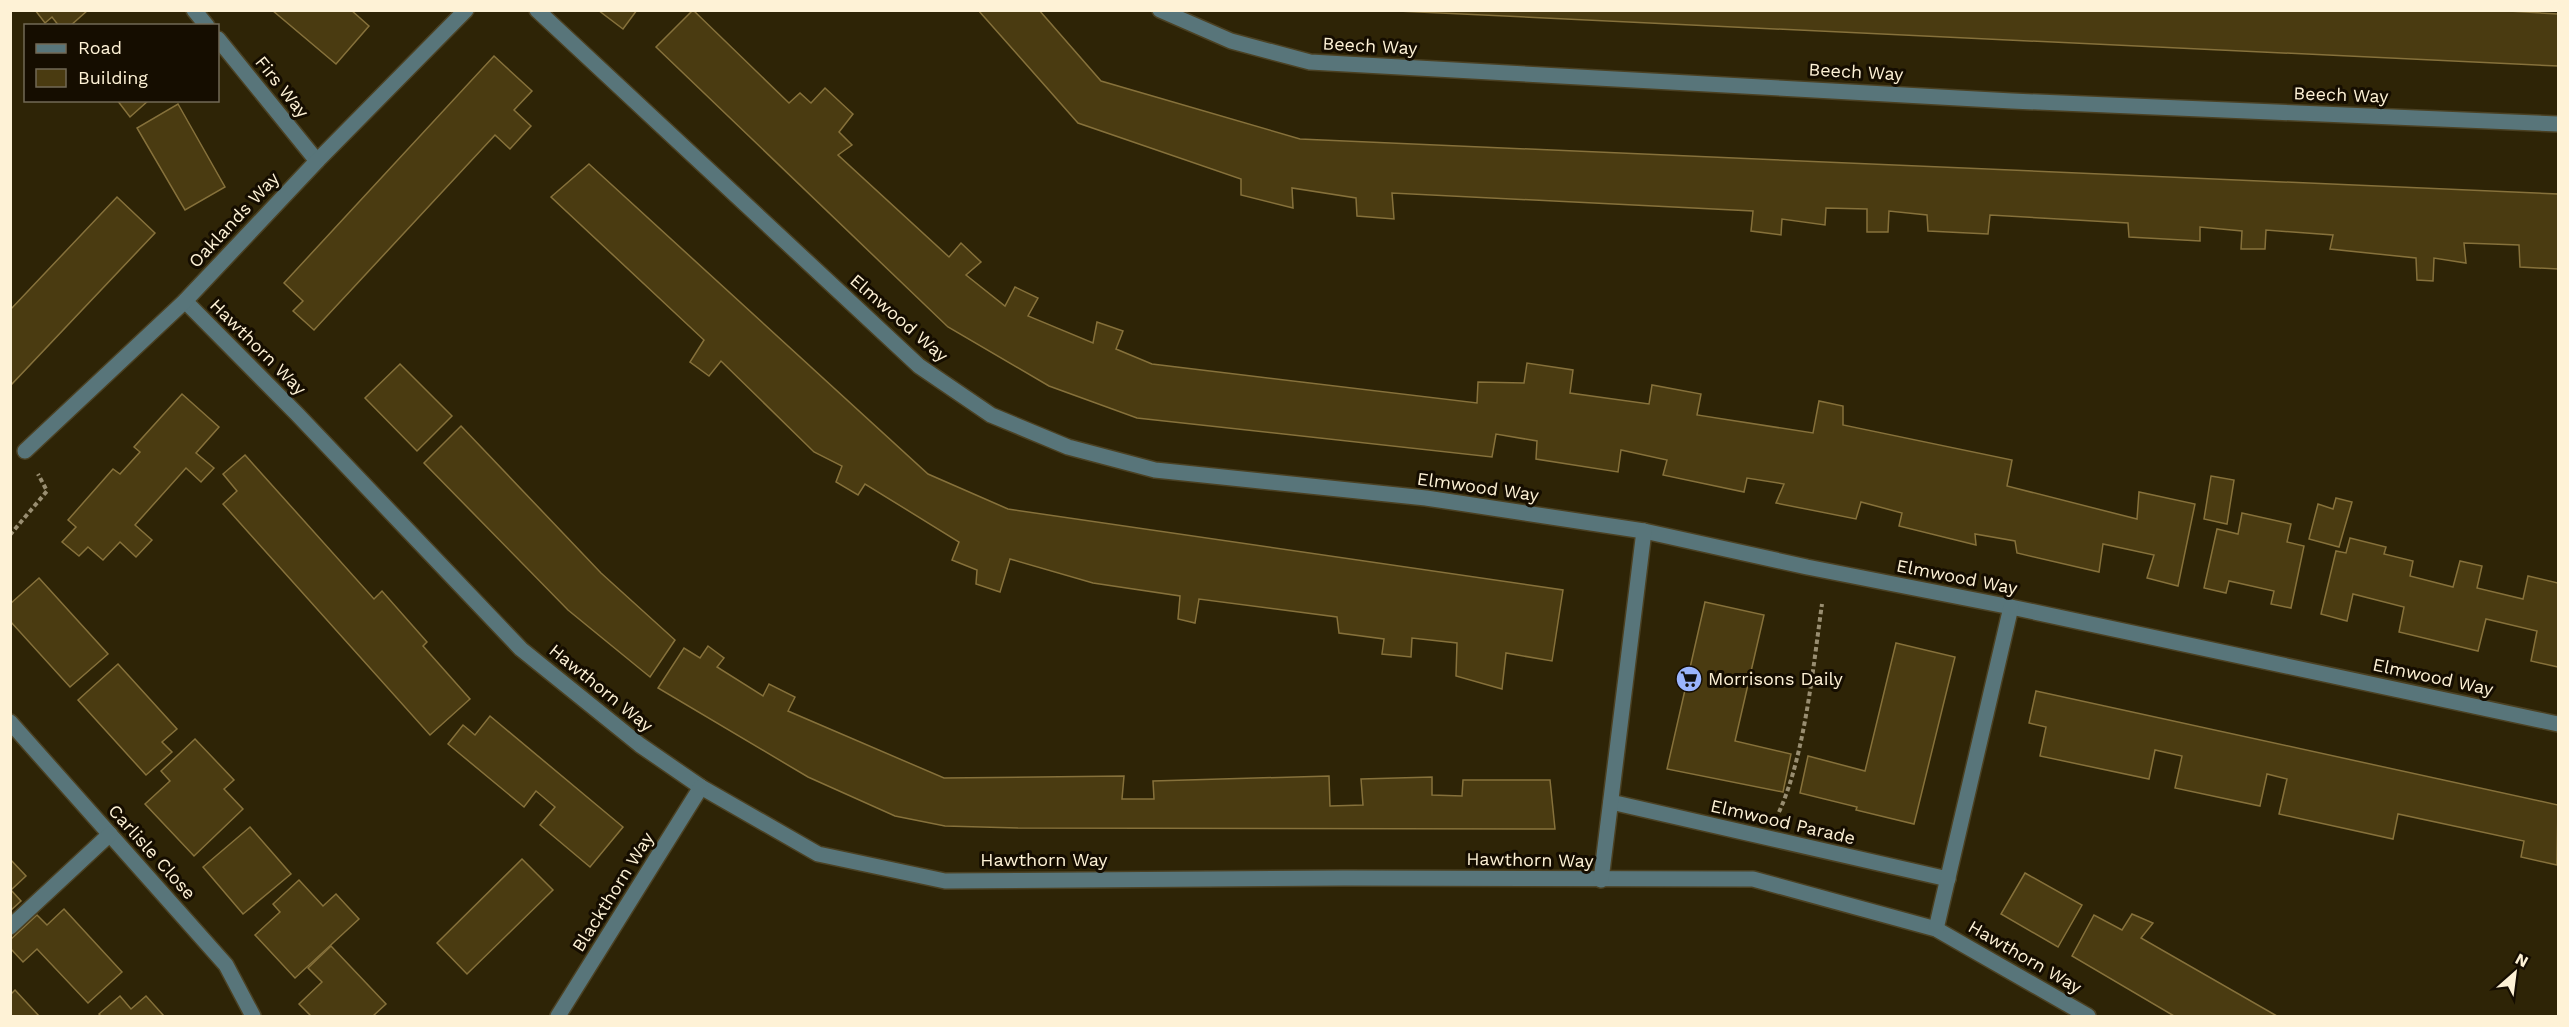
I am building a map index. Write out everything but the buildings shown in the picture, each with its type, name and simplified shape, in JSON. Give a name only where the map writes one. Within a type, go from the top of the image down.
[{"type":"street","points":[[194,10],[205,24]]},
{"type":"street","name":"Oaklands Way","points":[[25,451],[185,301],[317,161],[466,10]]},
{"type":"street","name":"Elmwood Way","points":[[537,10],[919,366],[991,415],[1068,447],[1155,470],[1426,498],[1644,531],[2559,724]]},
{"type":"street","name":"Beech Way","points":[[1160,10],[1230,41],[1310,62],[2024,101],[2559,124]]},
{"type":"street","name":"Firs Way","points":[[219,40],[317,161]]},
{"type":"street","name":"Hawthorn Way","points":[[185,301],[297,414],[521,649],[640,745],[701,787],[818,854],[945,880],[1753,879],[1936,929],[2088,1017]]},
{"type":"street","points":[[1601,880],[1644,531]]},
{"type":"street","points":[[1936,929],[2011,607]]},
{"type":"street","name":"Carlisle Close","points":[[10,722],[226,965],[253,1017]]},
{"type":"street","name":"Blackthorn Way","points":[[558,1017],[701,787]]},
{"type":"street","name":"Elmwood Parade","points":[[1611,802],[1948,879]]},
{"type":"street","points":[[10,927],[110,834]]},
{"type":"path","points":[[11,535],[47,491]]},
{"type":"path","points":[[1767,838],[1788,792],[1802,734],[1822,604]]},
{"type":"place","name":"Morrisons Daily","points":[[1689,679]]}]
